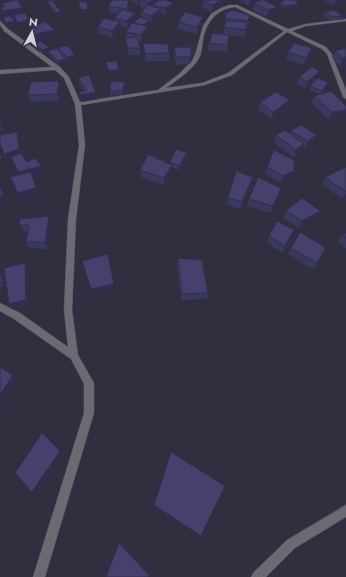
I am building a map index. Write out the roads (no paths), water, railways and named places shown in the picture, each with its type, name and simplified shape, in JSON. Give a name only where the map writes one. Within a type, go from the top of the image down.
[{"type":"street","points":[[160,91],[192,65],[197,57],[204,26],[211,17],[220,9],[236,6],[324,48],[329,54],[346,97]]},
{"type":"street","points":[[78,104],[202,84],[230,74],[286,31],[306,25],[346,20]]},
{"type":"street","points":[[0,22],[6,30],[58,68],[71,84],[78,104],[82,145],[72,219],[68,310],[74,356],[88,383],[89,413],[39,577]]},
{"type":"street","points":[[0,72],[58,68]]},
{"type":"street","points":[[0,307],[18,316],[74,356]]},
{"type":"street","points":[[257,577],[291,544],[346,511]]}]
